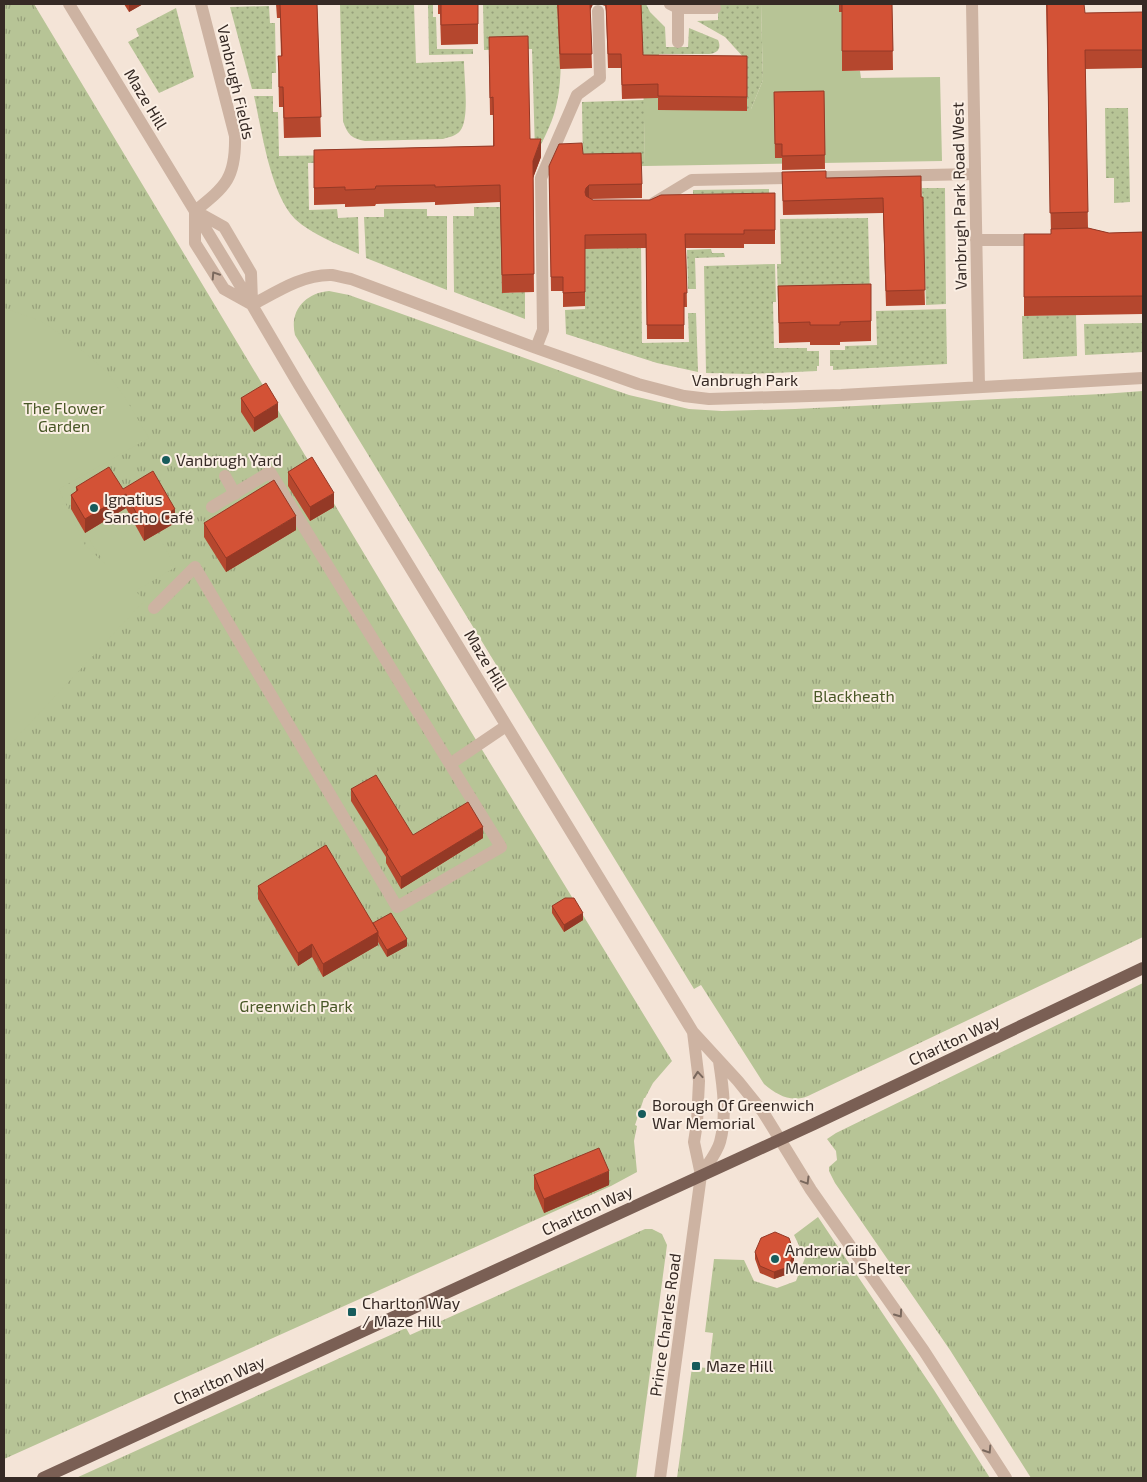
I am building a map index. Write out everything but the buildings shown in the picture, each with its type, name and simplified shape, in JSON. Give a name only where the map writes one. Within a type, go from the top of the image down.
[{"type":"main road","name":"Charlton Way","points":[[43,1478],[702,1176],[1143,968]]},
{"type":"street","name":"Maze Hill","points":[[69,4],[195,211],[224,227],[251,273],[252,305],[693,1032],[763,1112],[811,1190],[924,1351],[1006,1478]]},
{"type":"street","name":"Vanbrugh Fields","points":[[195,211],[226,183],[236,158],[235,136],[201,4]]},
{"type":"street","name":"Vanbrugh Park Road West","points":[[972,4],[979,387]]},
{"type":"street","points":[[678,42],[674,6],[716,8]]},
{"type":"street","points":[[536,348],[543,330],[541,178],[576,96],[600,78],[598,11]]},
{"type":"street","points":[[640,206],[650,206],[692,180],[975,174]]},
{"type":"street","name":"Maze Hill","points":[[195,211],[195,243],[224,289],[252,305]]},
{"type":"street","points":[[976,240],[1049,240]]},
{"type":"street","name":"Vanbrugh Park","points":[[252,305],[291,284],[314,277],[331,275],[351,279],[377,287],[536,348],[653,388],[684,396],[709,399],[841,395],[1143,378]]},
{"type":"street","points":[[154,608],[195,568],[397,906],[501,848],[270,472],[212,507]]},
{"type":"street","points":[[225,476],[235,494]]},
{"type":"street","points":[[450,764],[506,726]]},
{"type":"street","name":"Maze Hill","points":[[693,1032],[699,1081],[694,1142],[702,1176]]},
{"type":"street","points":[[702,1176],[720,1143],[724,1087],[719,1060]]},
{"type":"street","name":"Prince Charles Road","points":[[660,1478],[702,1176]]},
{"type":"green space","name":"Greenwich Park","points":[[4,4],[34,4],[470,730],[672,1061],[653,1083],[644,1098],[635,1125],[637,1126],[634,1141],[637,1172],[611,1186],[4,1459]]},
{"type":"green space","points":[[340,4],[414,4],[416,63],[464,61],[466,108],[463,125],[458,133],[443,139],[365,141],[351,135],[343,121]]},
{"type":"green space","points":[[428,4],[433,4],[433,17],[436,17],[437,49],[473,49],[473,54],[429,55]]},
{"type":"green space","points":[[483,4],[558,4],[559,90],[552,120],[539,149],[535,151],[532,49],[484,50]]},
{"type":"green space","points":[[640,4],[646,4],[650,12],[665,27],[666,47],[688,47],[689,28],[718,40],[718,50],[709,54],[659,54],[658,72],[643,73]]},
{"type":"green space","points":[[718,4],[761,4],[763,80],[751,109],[747,109],[745,59],[725,37],[697,21],[718,20]]},
{"type":"green space","points":[[761,4],[839,4],[847,12],[842,71],[860,71],[861,78],[940,77],[942,161],[645,166],[643,73],[751,109],[763,80]]},
{"type":"green space","points":[[269,6],[270,23],[275,23],[276,73],[272,73],[272,89],[252,89],[230,7]]},
{"type":"green space","points":[[176,8],[194,77],[159,93],[128,42],[139,36],[136,29]]},
{"type":"green space","points":[[254,96],[273,96],[273,112],[278,112],[279,156],[349,155],[349,162],[308,163],[309,210],[337,209],[338,218],[358,217],[359,254],[309,230],[295,219],[286,208],[279,194],[268,161]]},
{"type":"green space","points":[[644,100],[645,166],[583,168],[582,102]]},
{"type":"green space","points":[[1105,108],[1128,108],[1130,202],[1114,203],[1114,178],[1106,178]]},
{"type":"green space","points":[[922,188],[945,188],[946,304],[926,305]]},
{"type":"green space","points":[[769,189],[769,203],[693,204],[693,190]]},
{"type":"green space","points":[[474,207],[501,207],[502,293],[525,292],[525,319],[454,292],[453,216],[474,216]]},
{"type":"green space","points":[[384,209],[427,209],[427,216],[447,216],[447,290],[366,258],[364,217],[384,217]]},
{"type":"green space","points":[[868,218],[870,300],[778,302],[777,264],[781,264],[780,219]]},
{"type":"green space","points":[[641,246],[642,343],[689,342],[688,313],[696,313],[698,372],[657,363],[566,334],[565,310],[585,309],[584,249]]},
{"type":"green space","points":[[711,249],[712,253],[724,253],[725,257],[695,258],[696,289],[688,289],[687,250]]},
{"type":"green space","points":[[775,264],[776,302],[773,302],[774,348],[807,348],[807,351],[819,351],[817,371],[750,374],[706,373],[704,266]]},
{"type":"green space","name":"Blackheath","points":[[329,291],[349,295],[629,395],[689,409],[722,411],[795,409],[1143,391],[1143,937],[808,1096],[796,1099],[784,1097],[769,1088],[764,1084],[701,985],[694,989],[295,335],[295,318],[301,304],[313,295]]},
{"type":"green space","name":"The Flower Garden","points":[[4,308],[41,321],[72,342],[106,371],[124,396],[149,438],[59,489],[85,545],[106,565],[85,533],[138,501],[176,567],[135,591],[145,600],[4,751]]},
{"type":"green space","points":[[946,309],[947,364],[833,370],[833,366],[830,366],[830,350],[845,350],[845,346],[877,345],[876,311]]},
{"type":"green space","points":[[1076,315],[1077,356],[1023,359],[1022,316]]},
{"type":"green space","points":[[1143,323],[1143,352],[1085,355],[1084,324]]},
{"type":"green space","points":[[1143,983],[1143,1478],[1031,1478],[950,1350],[835,1183],[829,1167],[837,1160],[836,1151],[827,1139]]},
{"type":"green space","points":[[818,1217],[934,1390],[990,1478],[677,1478],[692,1367],[709,1368],[713,1333],[705,1332],[714,1259],[744,1260],[754,1281],[777,1288],[796,1281],[805,1258],[794,1235]]},
{"type":"green space","points":[[645,1229],[652,1229],[662,1234],[667,1245],[636,1478],[76,1478],[406,1328],[410,1335]]},
{"type":"place","name":"Vanbrugh Yard","points":[[166,460]]},
{"type":"place","name":"Ignatius Sancho Café","points":[[94,508]]},
{"type":"place","name":"Borough Of Greenwich War Memorial","points":[[642,1114]]},
{"type":"place","name":"Andrew Gibb Memorial Shelter","points":[[775,1259]]},
{"type":"place","name":"Charlton Way / Maze Hill","points":[[352,1312]]},
{"type":"place","name":"Maze Hill","points":[[696,1366]]}]
